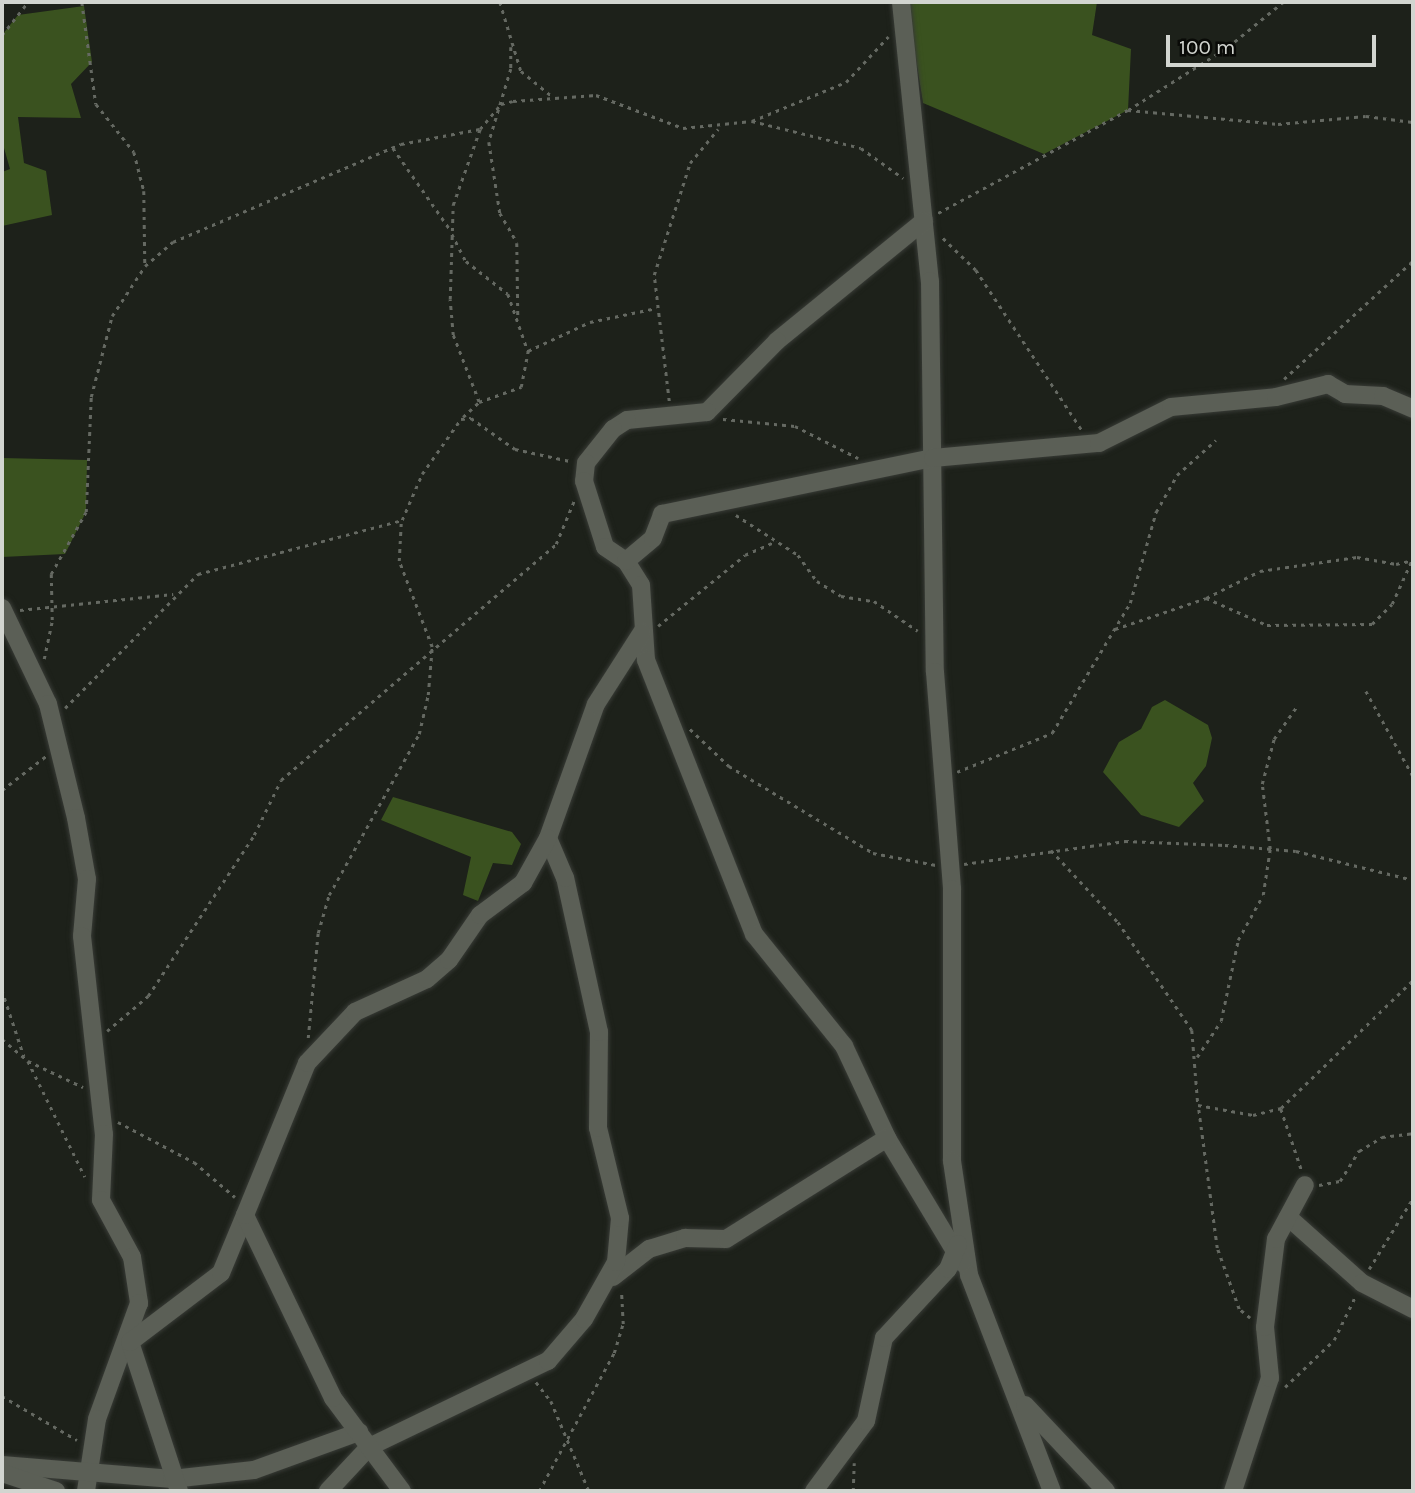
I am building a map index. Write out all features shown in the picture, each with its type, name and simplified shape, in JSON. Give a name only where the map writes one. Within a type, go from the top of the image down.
[{"type":"street","points":[[902,8],[924,221],[933,458],[935,643],[951,864],[952,1161],[969,1275]]},
{"type":"street","points":[[924,221],[777,341],[707,412],[627,420],[586,463],[586,493],[605,547],[626,561],[641,585],[642,632],[664,711],[754,934],[844,1046],[887,1138],[969,1275],[1021,1401],[1052,1491]]},
{"type":"street","points":[[626,561],[653,537],[662,514],[717,504],[789,483],[933,458],[1090,443],[1121,436],[1155,410],[1276,397],[1322,384],[1413,409]]},
{"type":"street","points":[[4,609],[38,686],[56,739],[87,879],[82,936],[102,1112],[101,1200],[136,1275],[139,1315],[130,1342],[114,1367],[91,1445],[86,1491]]},
{"type":"street","points":[[130,1342],[221,1273],[307,1063],[355,1012],[427,979],[449,960],[480,915],[523,883],[548,838],[596,704],[642,632]]},
{"type":"street","points":[[548,838],[565,878],[599,1032],[598,1128],[620,1218],[614,1276]]},
{"type":"street","points":[[2,1465],[88,1472],[175,1485],[267,1467],[364,1440],[529,1374],[583,1319],[614,1276],[649,1248],[685,1238],[726,1239],[887,1138]]},
{"type":"street","points":[[1233,1491],[1270,1378],[1265,1326],[1276,1239],[1305,1185]]},
{"type":"street","points":[[245,1214],[313,1362],[364,1440],[402,1491]]},
{"type":"street","points":[[1289,1217],[1362,1283],[1413,1309]]},
{"type":"street","points":[[814,1491],[855,1442],[866,1421],[884,1338],[956,1253],[961,1228]]},
{"type":"street","points":[[130,1342],[175,1485]]},
{"type":"street","points":[[1021,1401],[1106,1491]]},
{"type":"street","points":[[328,1491],[364,1440]]},
{"type":"street","points":[[2,1473],[56,1491]]},
{"type":"path","points":[[2,35],[28,2]]},
{"type":"path","points":[[82,2],[96,104],[134,152],[144,191],[145,266]]},
{"type":"path","points":[[479,402],[453,335],[450,231],[480,129],[495,109],[511,69],[511,47],[500,2]]},
{"type":"path","points":[[1090,443],[976,270],[924,221],[1128,110],[1228,47],[1283,2]]},
{"type":"path","points":[[495,109],[553,97],[596,95],[663,123],[718,129],[752,121],[846,82],[902,8]]},
{"type":"path","points":[[511,47],[532,86],[553,97]]},
{"type":"path","points":[[495,109],[490,156],[500,212],[517,243],[518,316]]},
{"type":"path","points":[[1128,110],[1278,124],[1366,116],[1413,122]]},
{"type":"path","points":[[752,121],[861,148],[890,168]]},
{"type":"path","points":[[38,686],[50,607],[51,574],[86,512],[87,434],[101,356],[112,316],[145,266],[196,228],[393,148],[480,129]]},
{"type":"path","points":[[670,415],[654,275],[679,194],[699,145],[718,129]]},
{"type":"path","points":[[307,1063],[318,933],[329,895],[419,734],[432,647],[399,561],[402,520],[422,474],[461,419],[479,402],[521,387],[528,351],[518,316],[508,294],[466,261],[450,231],[393,148]]},
{"type":"path","points":[[1281,381],[1413,261]]},
{"type":"path","points":[[528,351],[590,322],[657,308]]},
{"type":"path","points":[[707,412],[730,422],[795,426],[880,468]]},
{"type":"path","points":[[461,419],[471,418],[515,449],[586,463]]},
{"type":"path","points":[[944,777],[1052,733],[1114,629],[1141,572],[1156,512],[1177,475],[1216,440]]},
{"type":"path","points":[[94,1042],[148,996],[254,835],[281,780],[432,647],[556,544],[571,504],[586,493]]},
{"type":"path","points":[[717,504],[798,555],[817,581],[841,596],[874,601],[935,643]]},
{"type":"path","points":[[2,790],[56,739],[73,698],[173,594],[220,565],[402,520]]},
{"type":"path","points":[[642,632],[666,622],[745,555],[776,541]]},
{"type":"path","points":[[1114,629],[1206,598],[1260,571],[1357,557],[1396,564],[1413,560]]},
{"type":"path","points":[[1206,598],[1267,625],[1372,624],[1392,604],[1413,560]]},
{"type":"path","points":[[4,609],[173,594]]},
{"type":"path","points":[[1366,691],[1413,776]]},
{"type":"path","points":[[1197,1057],[1221,1021],[1238,940],[1263,895],[1270,849],[1262,784],[1274,739],[1296,707]]},
{"type":"path","points":[[664,711],[729,766],[873,853],[910,865],[951,864],[1125,841],[1270,849],[1413,880]]},
{"type":"path","points":[[1051,850],[1118,922],[1192,1030],[1197,1057],[1198,1105],[1217,1248],[1239,1309],[1265,1326]]},
{"type":"path","points":[[1198,1105],[1253,1115],[1281,1108],[1413,980]]},
{"type":"path","points":[[2,990],[15,1043],[28,1061],[101,1200]]},
{"type":"path","points":[[2,1039],[28,1061],[90,1091],[102,1112],[203,1168],[233,1194],[245,1214]]},
{"type":"path","points":[[1281,1108],[1305,1185],[1340,1181],[1359,1151],[1382,1137],[1413,1133]]},
{"type":"path","points":[[1263,1404],[1334,1339],[1362,1283],[1413,1198]]},
{"type":"path","points":[[539,1491],[620,1334],[614,1276]]},
{"type":"path","points":[[529,1374],[551,1401],[589,1491]]},
{"type":"path","points":[[2,1396],[91,1445]]},
{"type":"path","points":[[853,1491],[855,1442]]},
{"type":"green space","points":[[907,2],[1097,2],[1092,35],[1131,49],[1128,110],[1044,154],[923,103]]},
{"type":"green space","points":[[84,6],[92,62],[71,84],[81,118],[18,117],[24,163],[46,171],[52,215],[2,226],[2,172],[10,169],[2,141],[2,35],[18,15]]},
{"type":"green space","points":[[2,458],[87,460],[86,512],[65,554],[2,557]]},
{"type":"green space","points":[[1165,700],[1208,725],[1212,738],[1206,766],[1193,783],[1204,801],[1179,827],[1141,815],[1103,772],[1119,742],[1141,729],[1152,707]]},
{"type":"green space","points":[[393,797],[512,832],[521,844],[512,865],[493,863],[478,901],[463,895],[471,857],[381,820]]}]
